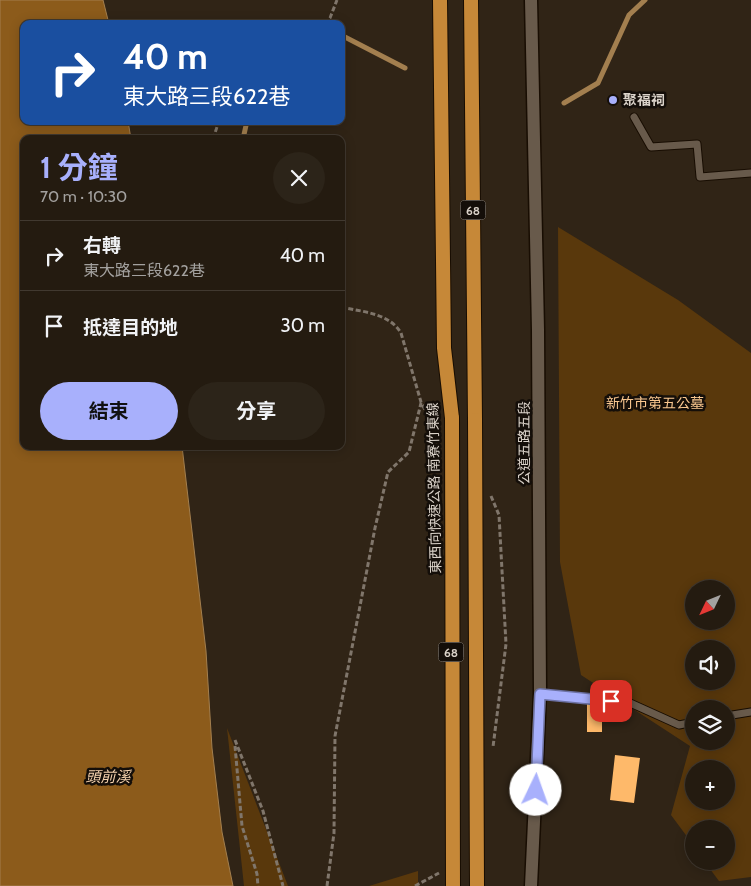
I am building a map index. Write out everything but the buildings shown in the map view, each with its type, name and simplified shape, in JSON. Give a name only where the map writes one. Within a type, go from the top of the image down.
[{"type":"highway","name":"東西向快速公路 南寮竹東線","points":[[440,0],[444,348],[452,418],[453,886]]},
{"type":"highway","name":"68","points":[[471,0],[477,886]]},
{"type":"street","name":"公道五路五段","points":[[531,0],[538,321],[540,694],[531,886]]},
{"type":"lane","points":[[634,117],[651,147],[698,144],[700,177],[751,173]]},
{"type":"lane","points":[[540,694],[628,702],[679,725],[685,724]]},
{"type":"lane","points":[[735,715],[751,712]]},
{"type":"path","points":[[328,20],[337,0]]},
{"type":"path","points":[[327,886],[334,833],[335,736],[375,528],[388,472],[409,452],[421,402]]},
{"type":"path","points":[[258,886],[257,874],[242,826],[235,740],[263,811],[283,886]]},
{"type":"green space","name":"新竹市第五公墓","points":[[558,227],[678,300],[751,353],[751,877],[719,881],[711,870],[735,870],[735,820],[685,820],[685,834],[671,815],[685,764],[685,810],[735,810],[735,760],[686,760],[689,750],[735,750],[735,700],[685,700],[685,743],[581,675],[560,562]]},
{"type":"green space","points":[[227,728],[288,886],[244,886]]},
{"type":"green space","points":[[418,871],[418,886],[369,886]]},
{"type":"water","name":"頭前溪","points":[[0,0],[103,0],[108,20],[20,20],[20,125],[129,125],[130,135],[20,135],[20,450],[182,450],[206,651],[212,748],[222,832],[233,886],[0,886]]},
{"type":"waterway","points":[[564,103],[598,83],[629,15],[645,0]]},
{"type":"waterway","points":[[345,37],[405,68]]},
{"type":"waterway","points":[[244,135],[246,125]]},
{"type":"place","name":"聚福祠","points":[[613,100]]},
{"type":"route","points":[[536,790],[540,694],[611,701]]}]
